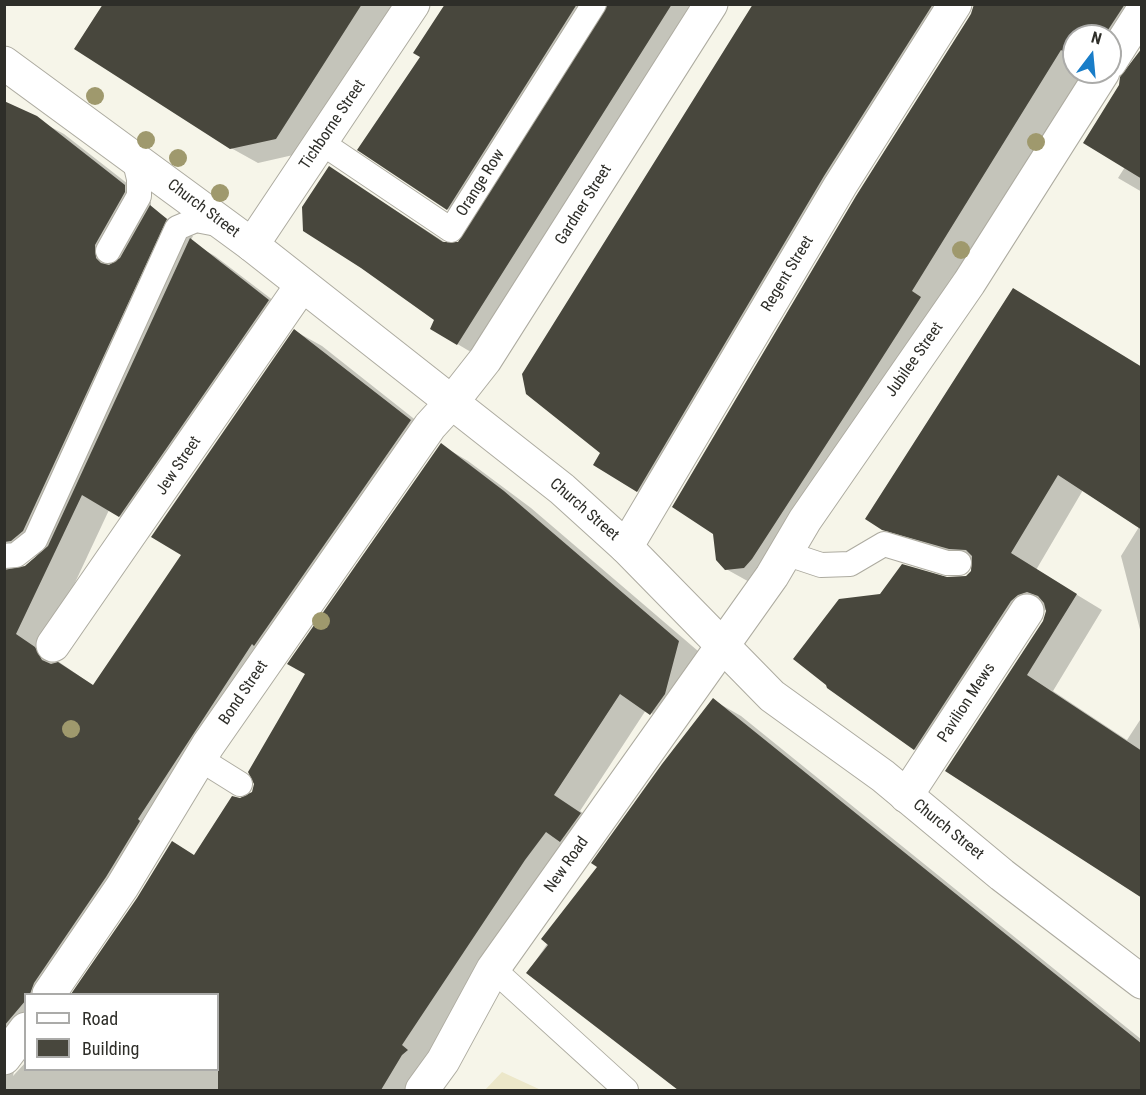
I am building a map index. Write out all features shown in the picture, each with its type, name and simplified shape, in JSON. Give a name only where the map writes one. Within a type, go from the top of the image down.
[{"type":"street","name":"Tichborne Street","points":[[252,246],[412,4]]},
{"type":"street","name":"Gardner Street","points":[[452,402],[485,360],[711,4]]},
{"type":"street","name":"Regent Street","points":[[626,547],[840,186],[955,4]]},
{"type":"street","points":[[1122,43],[1142,12]]},
{"type":"street","name":"Church Street","points":[[4,63],[252,246],[562,489],[626,547],[772,696],[906,796],[1002,875],[1142,982]]},
{"type":"street","name":"Jubilee Street","points":[[723,645],[805,520],[969,283],[1095,84]]},
{"type":"street","name":"Jew Street","points":[[53,645],[302,285]]},
{"type":"street","name":"Bond Street","points":[[50,993],[122,887],[200,759],[430,426],[452,402]]},
{"type":"street","name":"Pavilion Mews","points":[[906,796],[1027,611]]},
{"type":"street","name":"New Road","points":[[422,1090],[443,1061],[493,969],[723,645]]},
{"type":"street","points":[[4,1058],[24,1032]]},
{"type":"lane","name":"Orange Row","points":[[322,143],[451,230],[594,4]]},
{"type":"lane","points":[[108,251],[139,196],[139,179],[134,158]]},
{"type":"lane","points":[[4,556],[16,555],[35,540],[177,228],[196,220],[225,226]]},
{"type":"lane","points":[[785,553],[821,565],[850,564],[884,544],[947,563],[959,563]]},
{"type":"lane","points":[[200,759],[240,784]]},
{"type":"lane","points":[[493,969],[626,1090]]},
{"type":"shaded area","points":[[502,1072],[541,1090],[485,1090]]},
{"type":"building","points":[[103,4],[362,4],[276,139],[230,149],[74,49]]},
{"type":"building","points":[[445,4],[577,4],[447,210],[357,150],[420,57],[413,53]]},
{"type":"building","points":[[608,4],[672,4],[457,345],[430,329],[434,320],[361,268],[303,231],[302,207],[329,166],[443,242],[458,242]]},
{"type":"building","points":[[753,4],[933,4],[824,176],[637,492],[593,465],[600,453],[526,394],[522,374]]},
{"type":"building","points":[[974,4],[1125,4],[1112,24],[1062,24],[1062,51],[912,291],[921,297],[752,559],[744,568],[725,570],[716,560],[713,534],[672,507],[856,196],[971,14]]},
{"type":"building","points":[[1142,48],[1142,179],[1083,143],[1119,84],[1122,84],[1122,74]]},
{"type":"building","points":[[4,101],[37,116],[125,185],[125,192],[95,245],[96,258],[101,263],[109,265],[120,258],[150,205],[167,219],[23,531],[11,541],[4,542]]},
{"type":"building","points":[[190,238],[269,300],[119,517],[82,495],[16,634],[35,647],[42,660],[51,664],[58,662],[93,685],[181,555],[151,537],[294,329],[411,420],[254,646],[252,644],[138,819],[140,821],[106,877],[34,983],[30,993],[24,993],[24,1002],[4,1026],[4,570],[25,566],[48,546]]},
{"type":"building","points":[[1013,288],[1142,367],[1142,530],[1058,475],[1011,553],[1077,594],[1027,675],[1142,751],[1142,898],[945,771],[1043,621],[1046,611],[1044,603],[1038,596],[1027,592],[1011,601],[914,750],[827,688],[793,659],[839,599],[880,594],[902,564],[947,577],[966,576],[971,571],[972,556],[966,550],[949,549],[882,530],[865,519]]},
{"type":"building","points":[[441,443],[504,491],[679,641],[665,694],[650,715],[620,694],[554,795],[581,813],[560,842],[546,832],[525,860],[402,1045],[408,1050],[402,1055],[381,1090],[218,1090],[219,993],[72,993],[137,898],[172,841],[194,855],[232,796],[240,798],[252,792],[254,784],[248,772],[305,674],[287,664]]},
{"type":"building","points":[[713,698],[1142,1044],[1142,1090],[678,1090],[526,973],[548,945],[541,939],[597,867],[591,863]]}]
